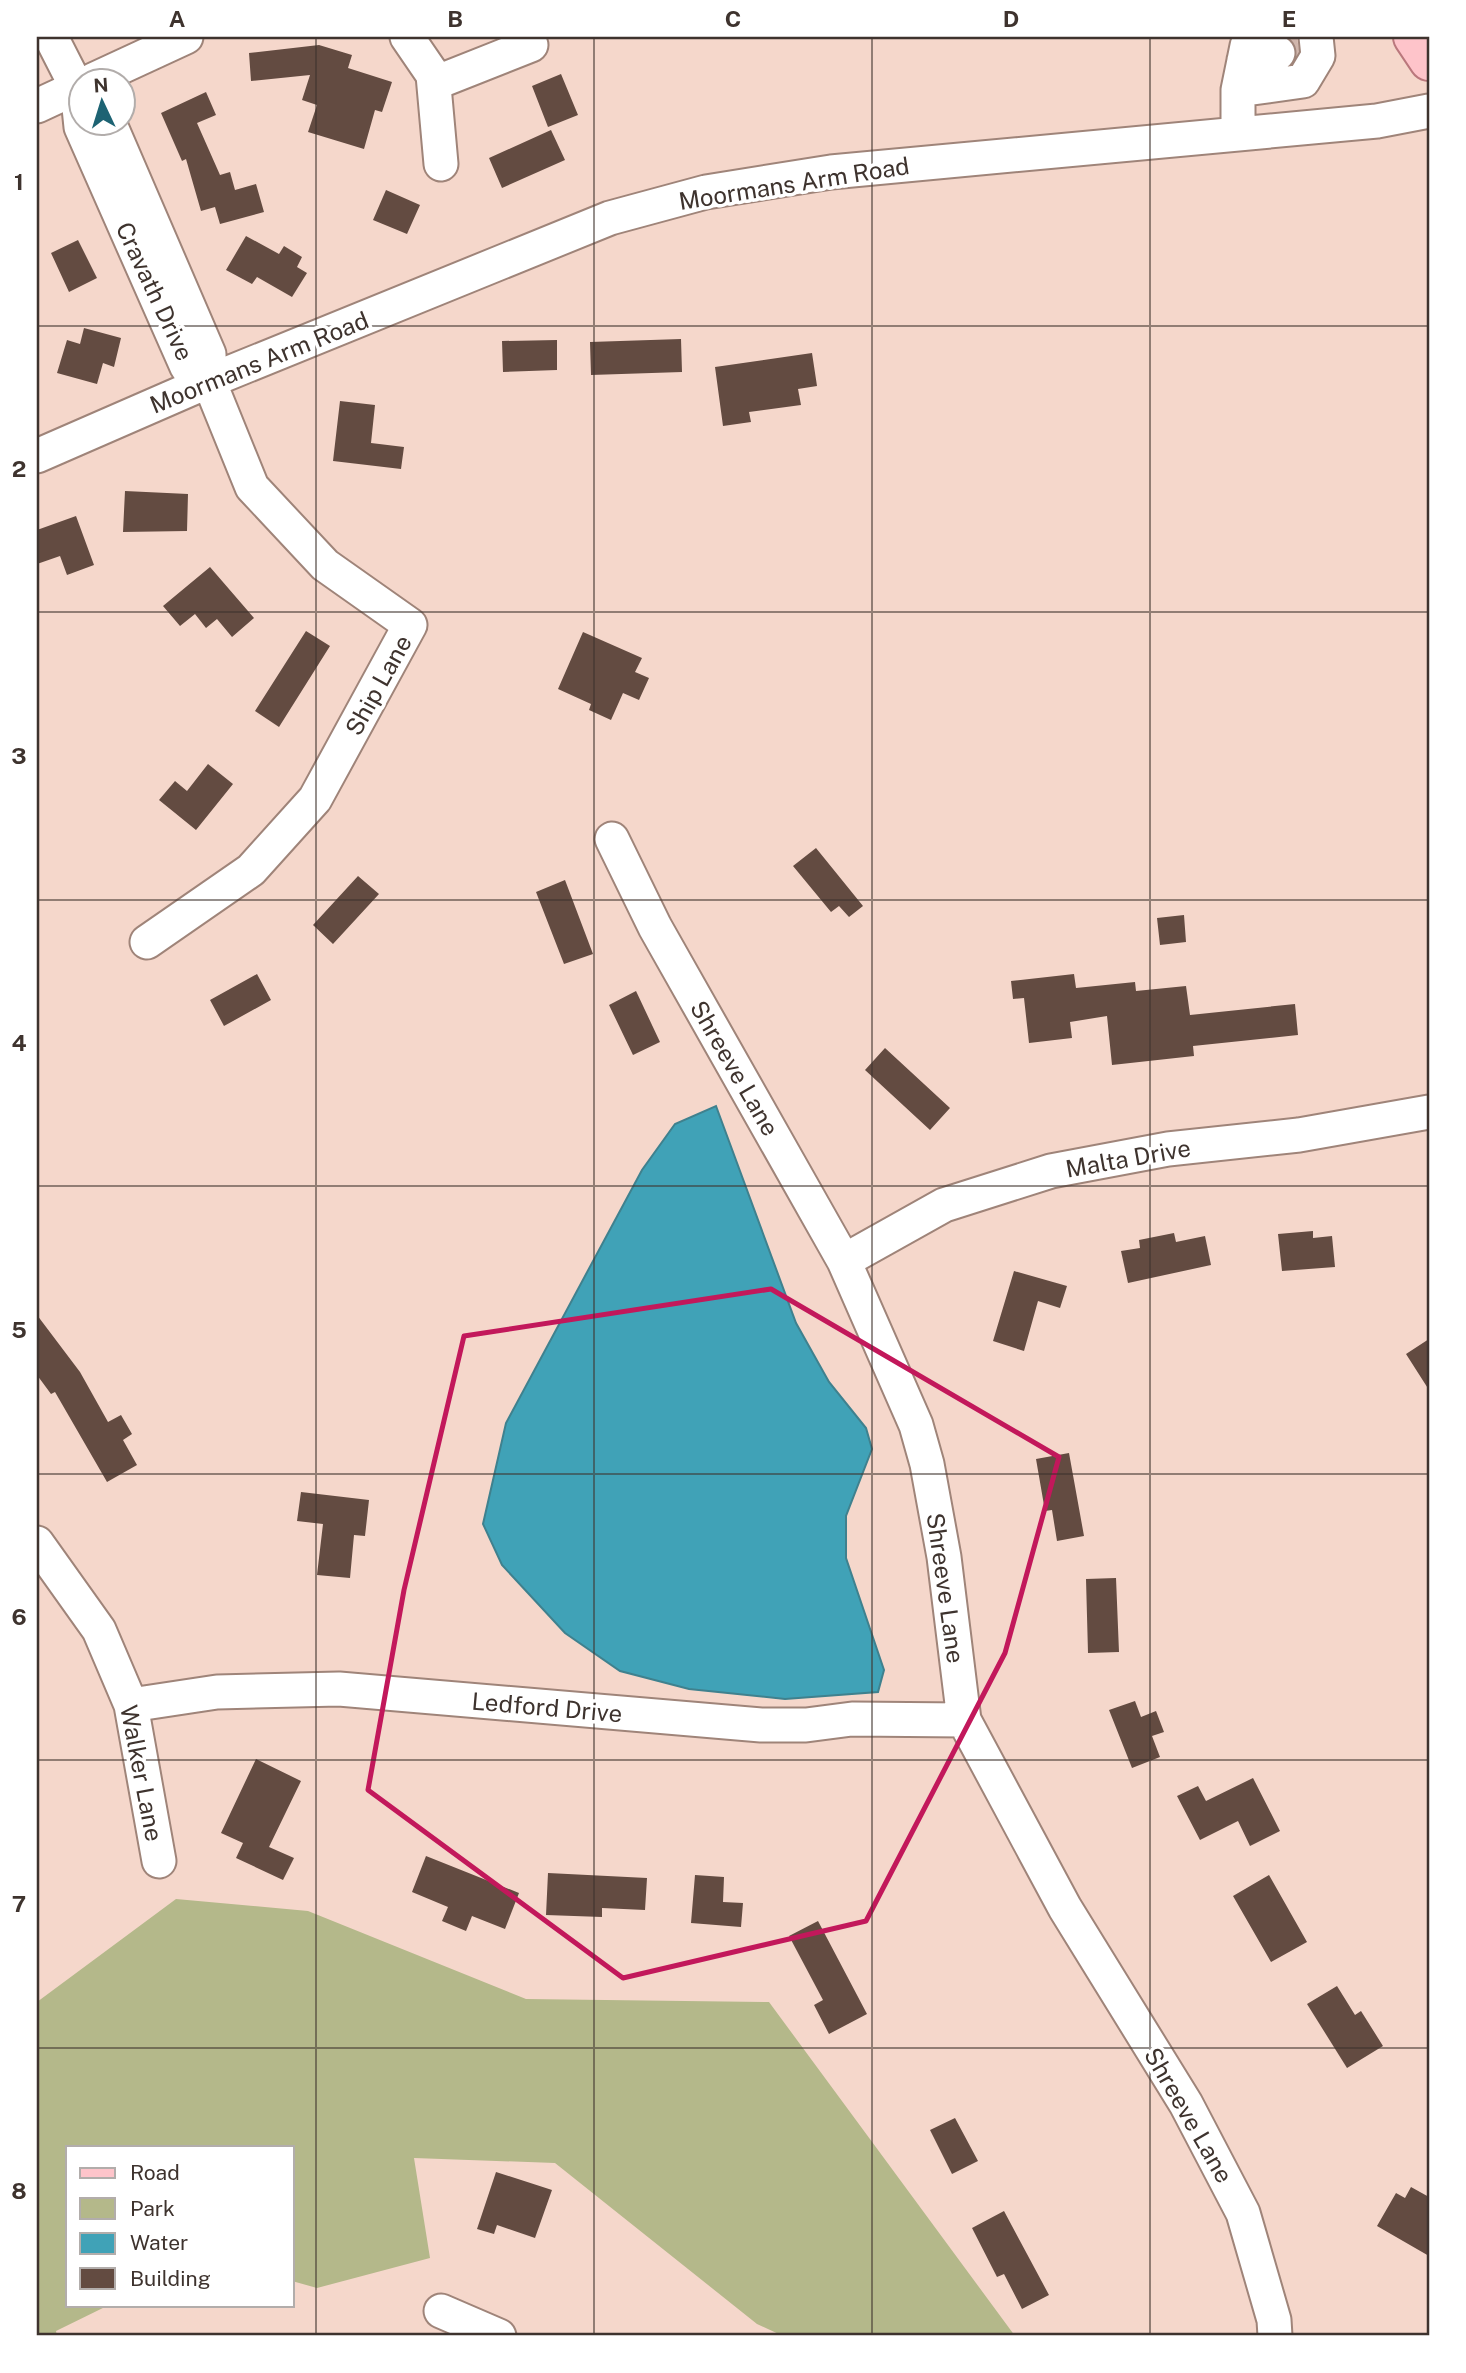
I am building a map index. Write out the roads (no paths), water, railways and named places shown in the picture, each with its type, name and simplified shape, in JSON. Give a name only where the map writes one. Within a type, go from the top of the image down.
[{"type":"main road","points":[[1413,37],[1429,61]]},
{"type":"street","name":"Cravath Drive","points":[[51,37],[70,66]]},
{"type":"street","points":[[127,66],[187,37]]},
{"type":"street","points":[[407,37],[426,61],[435,83],[441,164]]},
{"type":"street","points":[[435,83],[531,45]]},
{"type":"street","points":[[1238,133],[1278,53]]},
{"type":"street","points":[[37,106],[66,94]]},
{"type":"street","name":"Moormans Arm Road","points":[[37,456],[209,381],[610,218],[706,192],[831,172],[1377,121],[1429,111]]},
{"type":"street","name":"Cravath Drive","points":[[85,136],[187,367],[209,381]]},
{"type":"street","name":"Cravath Drive","points":[[115,136],[209,354],[209,381]]},
{"type":"street","name":"Ship Lane","points":[[147,942],[251,870],[315,799],[410,625],[325,565],[252,486],[209,381]]},
{"type":"street","name":"Shreeve Lane","points":[[612,839],[655,927],[844,1261],[916,1425],[923,1451],[944,1557],[964,1720],[1065,1908],[1186,2104],[1243,2213],[1274,2320],[1275,2336]]},
{"type":"street","name":"Malta Drive","points":[[844,1261],[944,1205],[1051,1171],[1168,1149],[1299,1135],[1428,1116]]},
{"type":"street","name":"Walker Lane","points":[[37,1543],[99,1630],[131,1705],[159,1861]]},
{"type":"street","name":"Ledford Drive","points":[[131,1705],[217,1692],[339,1689],[761,1725],[806,1725],[852,1719],[964,1720]]},
{"type":"street","points":[[442,2311],[499,2336]]},
{"type":"water","points":[[716,1106],[796,1323],[829,1382],[866,1428],[872,1449],[846,1516],[846,1558],[884,1670],[878,1692],[785,1699],[689,1689],[620,1671],[565,1633],[502,1565],[483,1524],[506,1423],[642,1170],[675,1124]]},
{"type":"tunnel","points":[[1278,53],[1299,49]]}]
